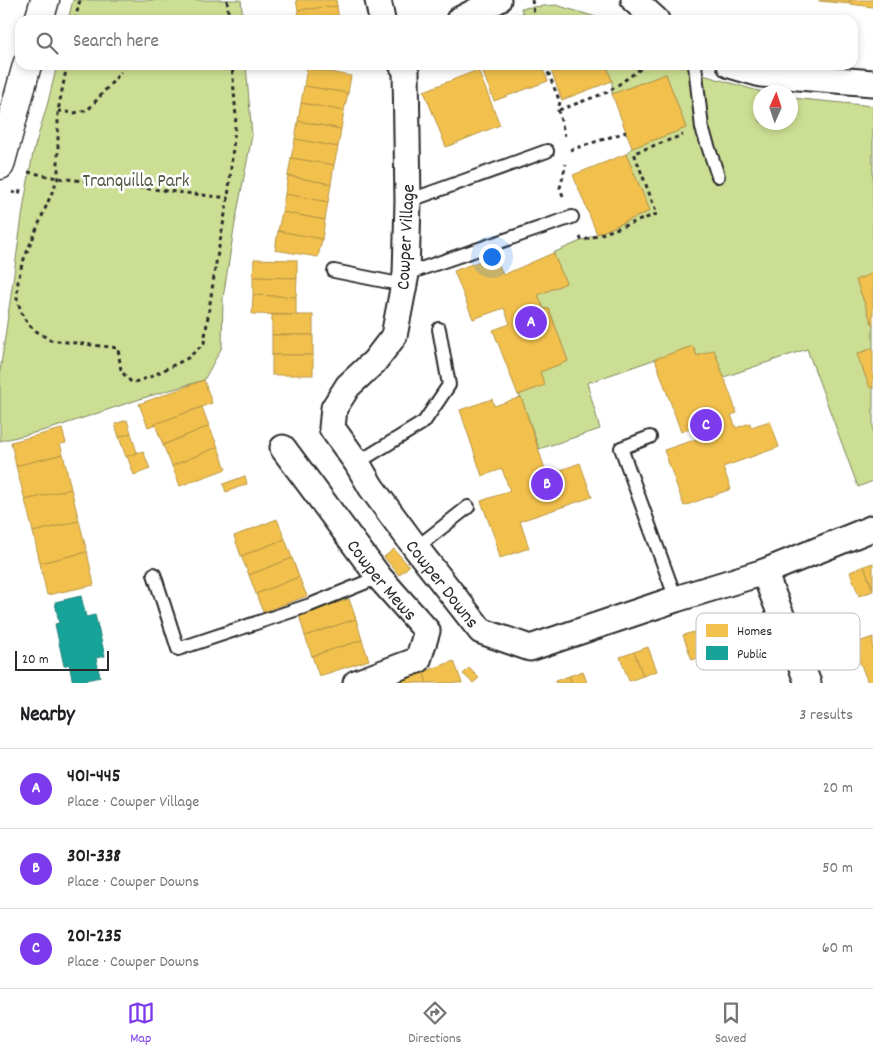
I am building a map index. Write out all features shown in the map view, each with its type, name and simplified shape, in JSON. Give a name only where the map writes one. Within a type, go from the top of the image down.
[{"type":"main road","points":[[40,15],[44,0]]},
{"type":"main road","points":[[0,165],[26,70]]},
{"type":"street","points":[[378,0],[381,15]]},
{"type":"street","points":[[469,15],[498,0]]},
{"type":"street","points":[[635,0],[651,15]]},
{"type":"street","name":"Cowper Village","points":[[348,386],[374,362],[394,336],[405,280],[408,201],[406,70]]},
{"type":"street","points":[[747,70],[761,74],[873,83]]},
{"type":"street","name":"Cowper Downs","points":[[348,386],[334,408],[332,428],[357,463],[371,487],[481,631],[530,648],[676,599],[764,572],[873,528]]},
{"type":"street","name":"Cowper Mews","points":[[283,448],[379,577],[427,631],[418,660],[356,683]]},
{"type":"street","points":[[764,572],[780,613]]},
{"type":"street","points":[[803,670],[808,683]]},
{"type":"lane","points":[[696,70],[702,128],[718,176]]},
{"type":"lane","points":[[408,201],[547,151]]},
{"type":"lane","points":[[334,271],[405,280],[572,217]]},
{"type":"lane","points":[[357,463],[424,422],[449,386],[439,329]]},
{"type":"lane","points":[[650,437],[621,448],[676,599]]},
{"type":"lane","points":[[416,548],[468,507]]},
{"type":"lane","points":[[154,574],[178,649],[310,605],[379,577]]},
{"type":"path","points":[[76,15],[80,0]]},
{"type":"path","points":[[227,0],[228,15]]},
{"type":"path","points":[[532,0],[534,15]]},
{"type":"path","points":[[66,70],[58,111],[58,178],[22,264],[18,281],[17,299],[23,317],[33,329],[50,340],[118,348],[121,371],[132,383],[150,377],[188,358],[204,343],[228,198],[236,117],[232,70]]},
{"type":"path","points":[[547,70],[560,102],[558,110],[567,144],[566,151],[626,132]]},
{"type":"path","points":[[558,110],[608,92],[639,70]]},
{"type":"path","points":[[58,111],[74,114],[88,110],[121,72]]},
{"type":"path","points":[[566,158],[566,166],[560,188],[582,241],[657,214],[634,153],[702,128]]},
{"type":"path","points":[[58,178],[228,198]]},
{"type":"green space","points":[[73,0],[241,0],[242,15],[69,15]]},
{"type":"green space","points":[[556,5],[589,15],[523,15],[521,8]]},
{"type":"green space","name":"Tranquilla Park","points":[[56,70],[246,70],[252,136],[223,298],[222,347],[204,380],[50,429],[0,441],[0,372],[24,203],[33,153]]},
{"type":"green space","points":[[608,70],[692,70],[696,73],[753,89],[753,130],[798,130],[798,99],[873,106],[873,273],[856,280],[873,326],[873,348],[857,354],[870,387],[873,387],[873,481],[858,487],[807,349],[724,377],[714,350],[697,356],[693,346],[587,383],[600,429],[539,449],[521,397],[518,395],[544,385],[540,372],[568,361],[549,309],[544,309],[538,295],[566,283],[553,253],[650,211],[626,154],[632,148],[686,128],[666,74],[612,94],[612,81]]},
{"type":"building: Homes","points":[[296,0],[336,0],[337,6],[298,10]]},
{"type":"building: Homes","points":[[850,0],[850,4],[819,1]]},
{"type":"building: Homes","points":[[850,0],[873,0],[873,7],[850,4]]},
{"type":"building: Homes","points":[[337,6],[338,15],[298,15],[298,10]]},
{"type":"building: Homes","points":[[307,70],[318,70],[351,76],[348,93],[304,86]]},
{"type":"building: Homes","points":[[478,70],[500,125],[446,147],[424,91]]},
{"type":"building: Homes","points":[[482,70],[543,70],[548,81],[494,101]]},
{"type":"building: Homes","points":[[551,70],[608,70],[612,81],[562,100]]},
{"type":"building: Homes","points":[[666,74],[686,128],[632,148],[612,94]]},
{"type":"building: Homes","points":[[304,86],[348,93],[344,111],[301,103]]},
{"type":"building: Homes","points":[[301,103],[344,111],[341,129],[298,121]]},
{"type":"building: Homes","points":[[298,121],[341,129],[338,147],[295,139]]},
{"type":"building: Homes","points":[[295,139],[338,147],[334,165],[291,158]]},
{"type":"building: Homes","points":[[626,154],[650,211],[597,234],[573,175]]},
{"type":"building: Homes","points":[[291,158],[334,165],[331,184],[288,176]]},
{"type":"building: Homes","points":[[288,176],[331,184],[328,202],[285,194]]},
{"type":"building: Homes","points":[[285,194],[328,202],[325,220],[282,212]]},
{"type":"building: Homes","points":[[282,212],[325,220],[322,239],[278,231]]},
{"type":"building: Homes","points":[[278,231],[322,239],[318,257],[275,250]]},
{"type":"building: Homes","points":[[553,253],[566,283],[538,295],[544,309],[549,309],[568,361],[540,372],[545,385],[518,395],[493,330],[510,324],[504,308],[473,319],[454,271],[495,255],[503,275]]},
{"type":"building: Homes","points":[[254,259],[297,260],[297,278],[253,277]]},
{"type":"building: Homes","points":[[873,273],[873,326],[856,280]]},
{"type":"building: Homes","points":[[253,277],[297,278],[296,297],[253,295]]},
{"type":"building: Homes","points":[[253,295],[296,297],[296,315],[252,314]]},
{"type":"building: Homes","points":[[272,315],[313,315],[313,335],[272,335]]},
{"type":"building: Homes","points":[[272,335],[313,335],[313,355],[272,355]]},
{"type":"building: Homes","points":[[693,346],[697,356],[714,350],[737,413],[731,415],[736,428],[750,423],[751,427],[770,421],[779,447],[723,467],[731,489],[684,506],[664,450],[697,439],[692,427],[681,432],[655,359]]},
{"type":"building: Homes","points":[[873,348],[873,387],[870,388],[857,354]]},
{"type":"building: Homes","points":[[272,355],[313,355],[313,375],[272,375]]},
{"type":"building: Homes","points":[[204,380],[212,403],[148,427],[139,404]]},
{"type":"building: Homes","points":[[521,397],[547,475],[580,463],[592,497],[520,521],[529,548],[500,558],[481,501],[510,491],[502,469],[482,476],[460,410],[492,399],[494,406]]},
{"type":"building: Homes","points":[[202,407],[209,426],[163,445],[155,424]]},
{"type":"building: Homes","points":[[127,420],[131,433],[119,437],[115,424]]},
{"type":"building: Homes","points":[[209,426],[218,447],[172,466],[163,445]]},
{"type":"building: Homes","points":[[62,429],[66,443],[60,444],[63,454],[16,466],[11,442]]},
{"type":"building: Homes","points":[[131,433],[137,453],[126,457],[119,437]]},
{"type":"building: Homes","points":[[218,447],[226,469],[180,486],[172,466]]},
{"type":"building: Homes","points":[[143,451],[150,469],[134,475],[127,456]]},
{"type":"building: Homes","points":[[63,454],[71,489],[25,500],[16,466]]},
{"type":"building: Homes","points":[[245,476],[247,484],[226,492],[223,484]]},
{"type":"building: Homes","points":[[71,489],[79,521],[33,532],[25,500]]},
{"type":"building: Homes","points":[[277,519],[285,539],[241,556],[234,536]]},
{"type":"building: Homes","points":[[79,521],[87,552],[40,563],[33,532]]},
{"type":"building: Homes","points":[[285,539],[292,558],[249,575],[241,556]]},
{"type":"building: Homes","points":[[394,549],[409,566],[399,575],[384,557]]},
{"type":"building: Homes","points":[[87,552],[94,585],[47,595],[40,563]]},
{"type":"building: Homes","points":[[292,558],[299,577],[256,594],[249,575]]},
{"type":"building: Homes","points":[[873,563],[873,589],[864,566]]},
{"type":"building: Homes","points":[[864,566],[873,591],[859,596],[850,572]]},
{"type":"building: Homes","points":[[299,577],[307,596],[263,612],[256,594]]},
{"type":"building: Homes","points":[[349,599],[356,619],[305,636],[299,615]]},
{"type":"building: Homes","points":[[356,619],[362,640],[312,656],[305,636]]},
{"type":"building: Homes","points":[[696,632],[696,659],[692,660],[683,635]]},
{"type":"building: Homes","points":[[873,637],[873,683],[868,683],[860,662],[860,642]]},
{"type":"building: Homes","points":[[362,640],[369,660],[319,676],[312,656]]},
{"type":"building: Homes","points":[[648,647],[657,671],[643,676],[634,652]]},
{"type":"building: Homes","points":[[634,652],[643,676],[629,681],[620,657]]},
{"type":"building: Homes","points":[[454,661],[462,683],[427,683],[423,672]]},
{"type":"building: Homes","points":[[469,668],[479,678],[473,683],[463,674]]},
{"type":"building: Homes","points":[[583,671],[587,683],[572,683],[569,676]]},
{"type":"building: Homes","points":[[423,672],[427,683],[395,683],[395,682]]},
{"type":"building: Homes","points":[[569,676],[572,683],[555,683],[555,681]]},
{"type":"building: Public","points":[[81,596],[86,617],[95,615],[105,656],[96,658],[100,677],[73,683],[69,664],[64,666],[55,624],[59,623],[55,602]]},
{"type":"place","name":"401-445","points":[[531,322]]},
{"type":"place","name":"201-235","points":[[706,425]]},
{"type":"place","name":"301-338","points":[[547,484]]}]
